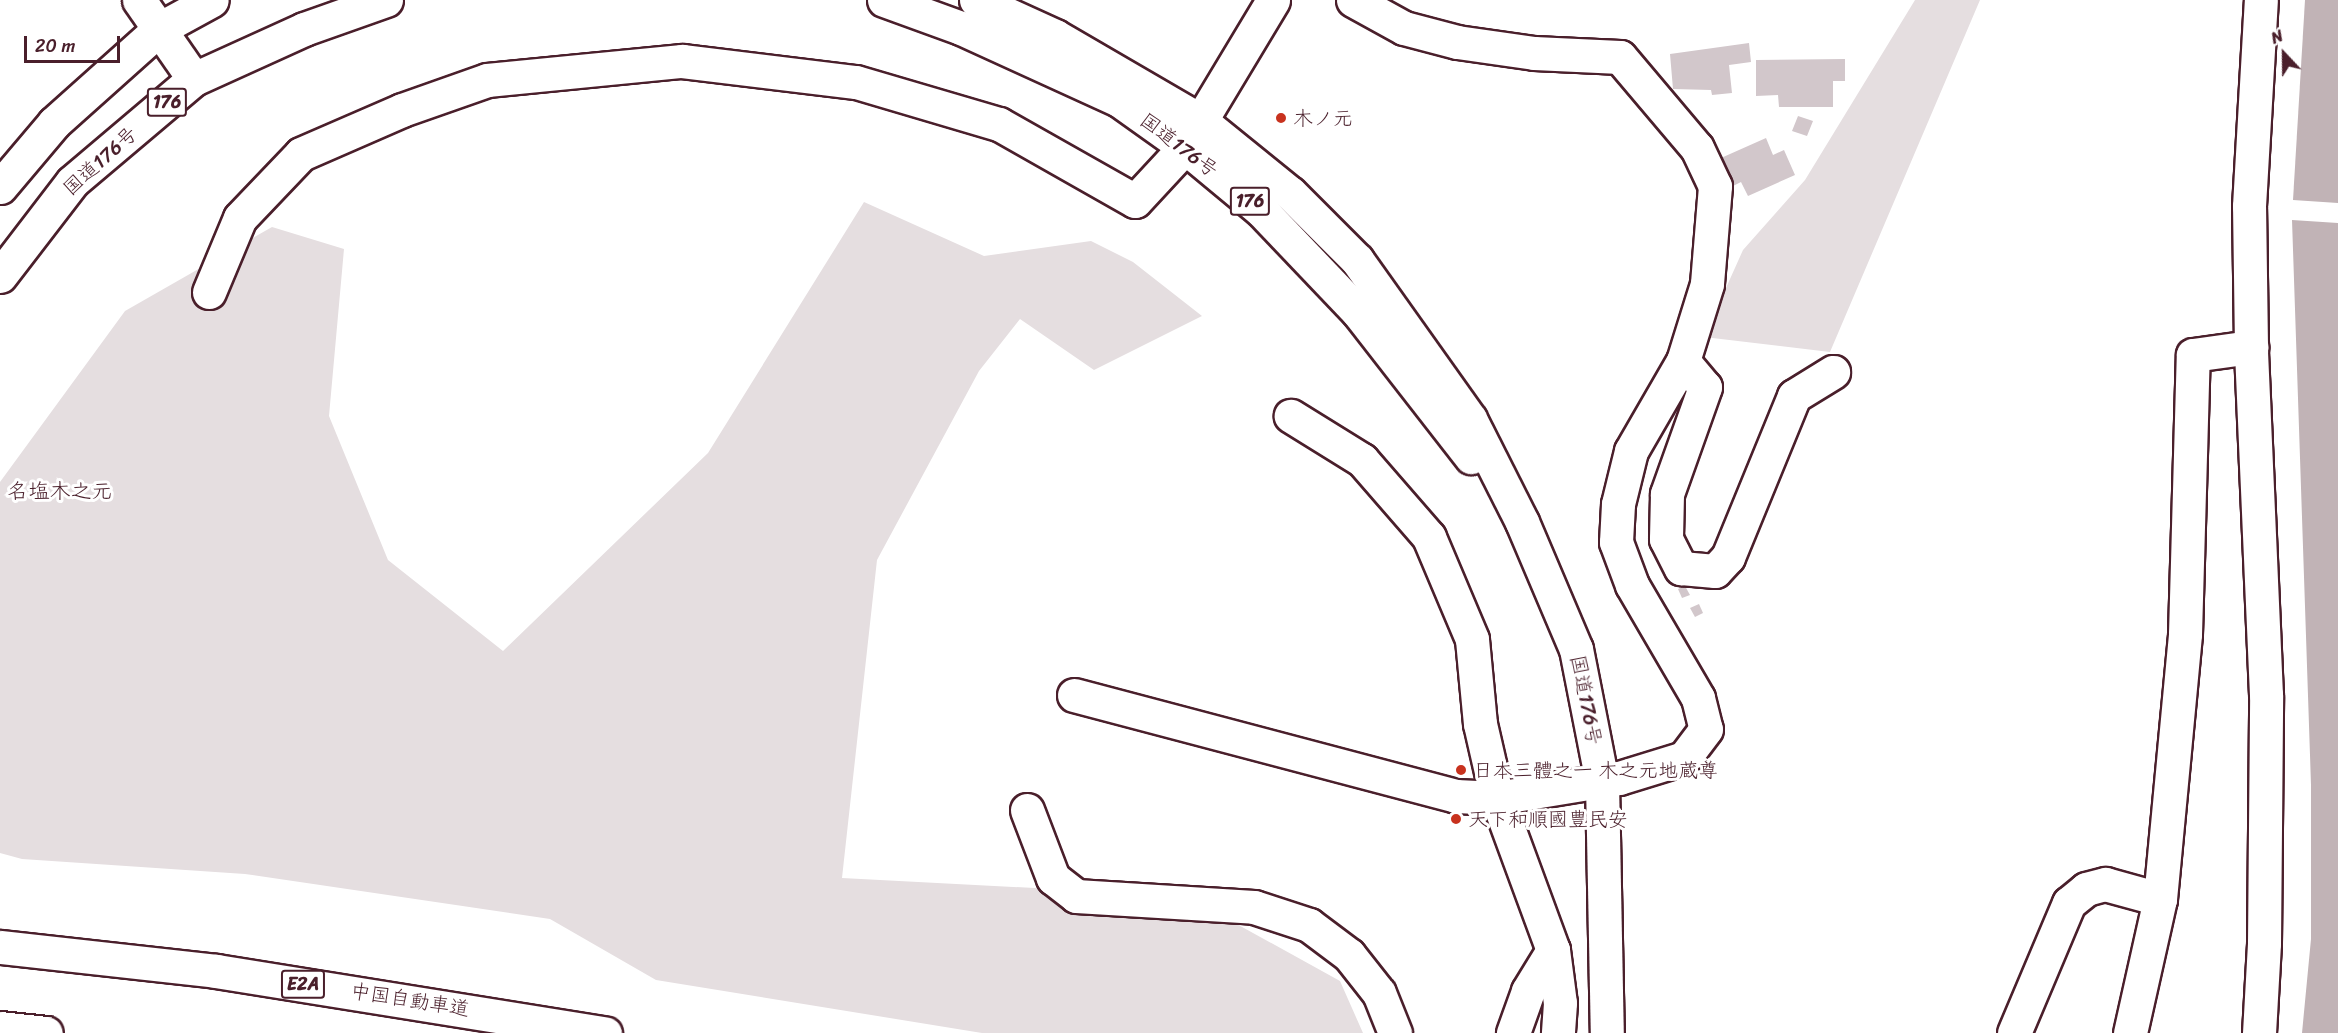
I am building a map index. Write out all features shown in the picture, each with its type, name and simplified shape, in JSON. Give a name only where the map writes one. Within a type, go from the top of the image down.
[{"type":"main road","points":[[140,0],[194,79]]},
{"type":"main road","points":[[0,187],[54,123],[159,29],[212,0]]},
{"type":"main road","name":"国道176号","points":[[0,276],[72,182],[194,79],[304,29],[386,0]]},
{"type":"main road","name":"国道176号","points":[[884,0],[961,28],[1193,134]]},
{"type":"main road","name":"国道176号","points":[[976,0],[1055,36],[1193,134],[1358,312],[1522,522],[1576,649],[1602,782],[1607,1033]]},
{"type":"main road","points":[[208,292],[240,218],[301,154],[402,110],[488,80],[682,61],[856,82],[999,123],[1135,201],[1193,134],[1273,0]]},
{"type":"main road","points":[[1074,695],[1456,796],[1497,798],[1602,782],[1684,758],[1706,729],[1698,698],[1632,585],[1616,542],[1618,504],[1631,451],[1683,362],[1707,284],[1715,186],[1697,148],[1639,75],[1620,57],[1534,53],[1457,42],[1404,28],[1353,0]]},
{"type":"main road","points":[[2259,1033],[2264,943],[2266,695],[2251,346],[2250,206],[2261,0]]},
{"type":"main road","points":[[2130,1033],[2160,899],[2185,634],[2193,355],[2251,346]]},
{"type":"main road","points":[[1683,362],[1705,387],[1667,494],[1666,538],[1681,568],[1714,571],[1728,557],[1794,396],[1833,372]]},
{"type":"main road","points":[[1291,416],[1362,460],[1429,537],[1472,639],[1480,724],[1497,798],[1553,950],[1560,1003],[1558,1033]]},
{"type":"main road","points":[[1027,810],[1053,878],[1076,896],[1254,907],[1309,925],[1349,955],[1379,993],[1395,1033]]},
{"type":"main road","points":[[2014,1033],[2069,903],[2086,889],[2105,884],[2160,899]]},
{"type":"main road","name":"中国自動車道","points":[[0,947],[216,971],[604,1033]]},
{"type":"main road","points":[[1513,1033],[1528,991],[1553,950]]},
{"type":"main road","points":[[0,1028],[46,1033]]},
{"type":"shaded area","points":[[1915,0],[1980,0],[1830,352],[1704,337],[1743,250],[1805,180]]},
{"type":"shaded area","points":[[2305,0],[2338,0],[2338,203],[2293,200]]},
{"type":"shaded area","points":[[864,202],[984,256],[1091,241],[1133,262],[1202,316],[1094,370],[1020,319],[979,371],[877,560],[842,878],[1186,896],[1340,981],[1363,1033],[982,1033],[656,980],[550,919],[245,874],[22,859],[0,853],[0,482],[125,311],[272,227],[344,249],[329,416],[388,560],[503,651],[708,453]]},
{"type":"shaded area","points":[[2292,220],[2338,223],[2338,1033],[2302,1033],[2311,939],[2311,785]]},
{"type":"building","points":[[1749,43],[1751,62],[1729,65],[1732,93],[1712,95],[1711,90],[1673,89],[1670,54]]},
{"type":"building","points":[[1845,59],[1845,81],[1833,81],[1833,107],[1779,107],[1778,95],[1756,96],[1756,60]]},
{"type":"building","points":[[1798,116],[1813,121],[1807,136],[1792,131]]},
{"type":"building","points":[[1766,138],[1773,155],[1784,150],[1795,175],[1748,196],[1741,182],[1733,186],[1721,158]]},
{"type":"building","points":[[1685,586],[1690,595],[1682,598],[1678,589]]},
{"type":"building","points":[[1699,604],[1703,613],[1695,617],[1690,608]]},
{"type":"place","name":"木ノ元","points":[[1281,118]]},
{"type":"place","name":"日本三體之一 木之元地蔵尊","points":[[1461,770]]},
{"type":"place","name":"天下和順國豊民安","points":[[1456,819]]},
{"type":"district","name":"名塩木之元","points":[[60,491]]}]
